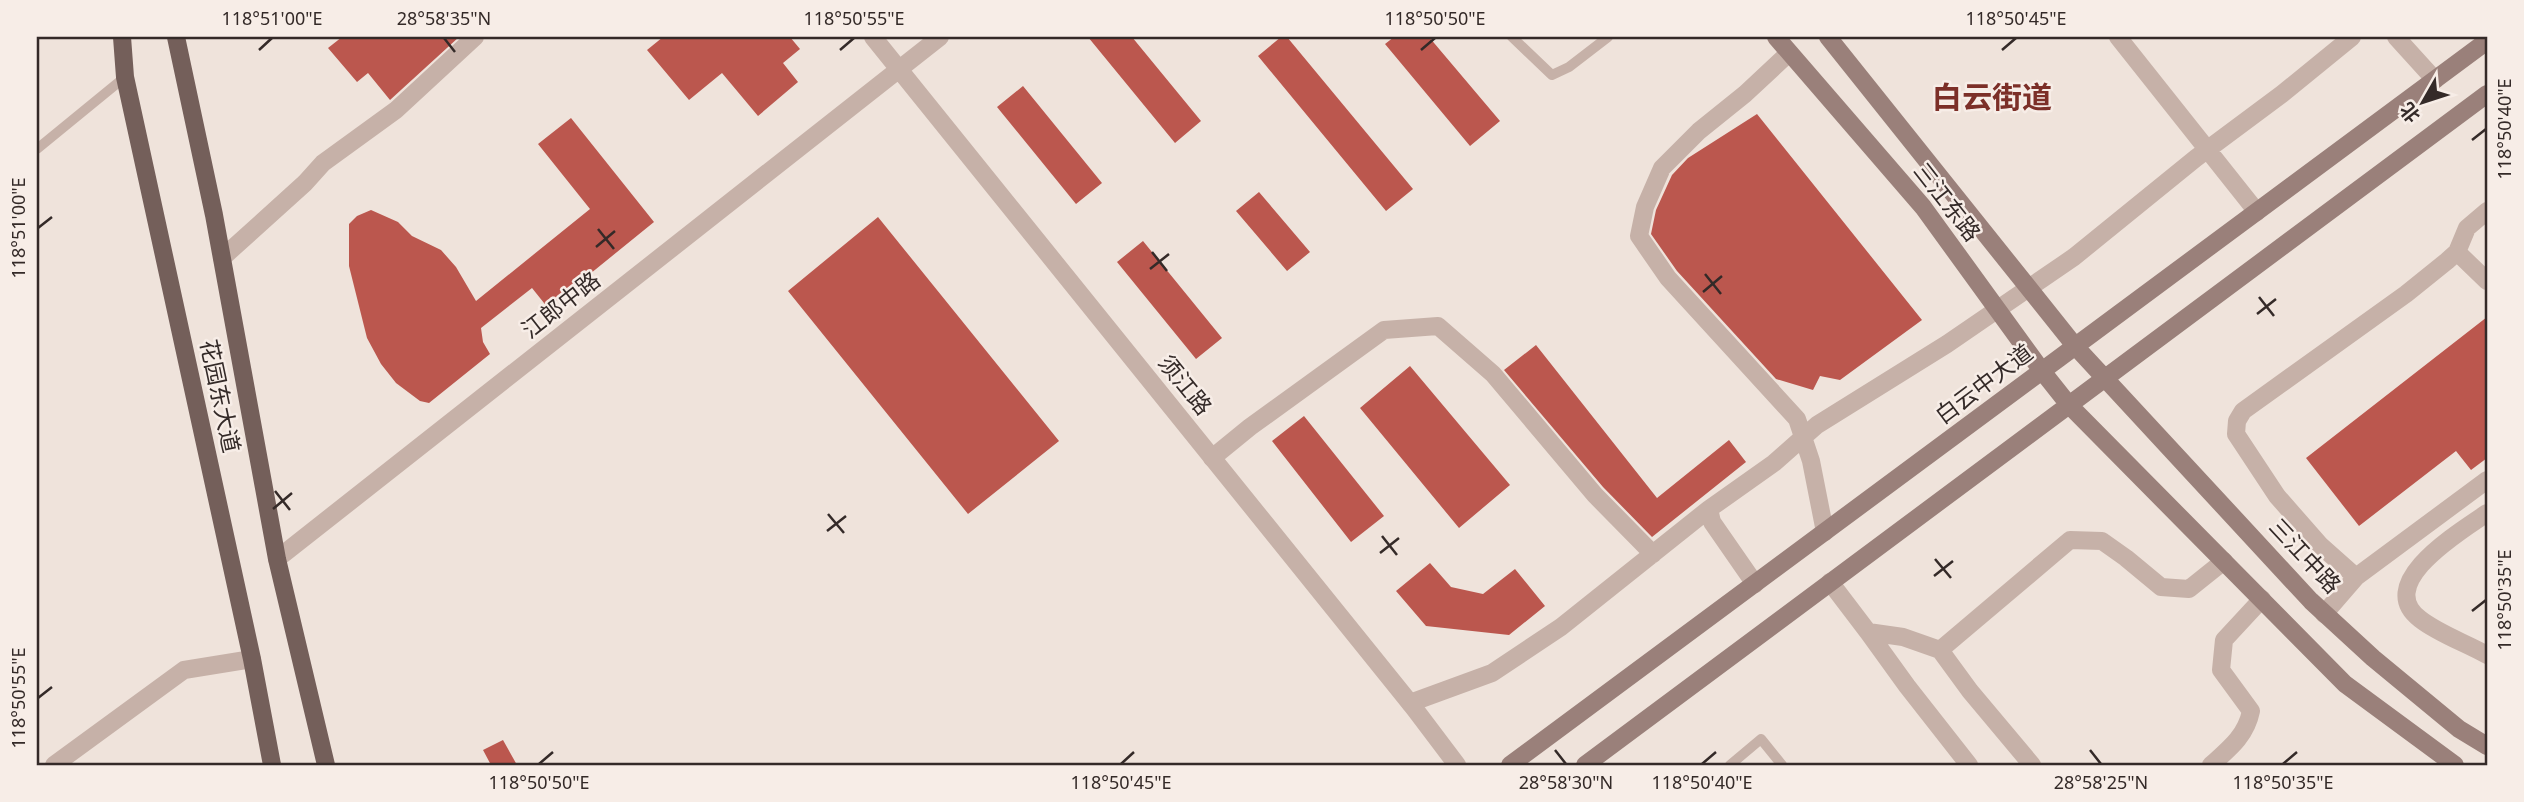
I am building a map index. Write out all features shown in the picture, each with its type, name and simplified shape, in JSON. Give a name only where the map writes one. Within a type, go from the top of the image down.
[{"type":"main road","name":"花园东大道","points":[[122,37],[125,77],[252,659],[272,765]]},
{"type":"main road","name":"花园东大道","points":[[176,37],[222,258],[277,559],[315,729],[326,765]]},
{"type":"main road","name":"三江东路","points":[[1776,37],[1923,207],[2069,405]]},
{"type":"main road","name":"三江东路","points":[[1832,38],[2028,288],[2075,346],[2106,378]]},
{"type":"main road","name":"白云中大道","points":[[1510,765],[2487,41]]},
{"type":"main road","points":[[1585,765],[2487,94]]},
{"type":"main road","name":"三江中路","points":[[2106,378],[2325,614],[2373,658],[2459,729],[2487,746]]},
{"type":"main road","points":[[2069,405],[2345,684],[2455,765]]},
{"type":"street","points":[[222,258],[305,183],[323,163],[396,110],[475,37]]},
{"type":"street","name":"须江路","points":[[873,37],[1410,703],[1457,765]]},
{"type":"street","name":"江郎中路","points":[[277,559],[940,37]]},
{"type":"street","points":[[2118,37],[2257,212]]},
{"type":"street","points":[[1410,703],[1492,673],[1561,627],[1709,509],[1774,463],[1817,425],[2074,257],[2352,37]]},
{"type":"street","points":[[2396,37],[2435,80]]},
{"type":"street","points":[[1789,52],[1745,94],[1699,131],[1662,168],[1645,207],[1639,236],[1668,278],[1797,419],[1811,461],[1825,532]]},
{"type":"street","points":[[2356,577],[2320,545],[2277,496],[2236,434],[2237,421],[2243,411],[2406,294],[2457,252],[2467,228],[2487,211]]},
{"type":"street","points":[[2457,252],[2487,281]]},
{"type":"street","points":[[1212,458],[1250,427],[1384,330],[1438,326],[1493,374],[1595,495],[1653,554]]},
{"type":"street","points":[[2325,614],[2356,577],[2487,480]]},
{"type":"street","points":[[1709,509],[1712,522],[1755,584]]},
{"type":"street","points":[[2487,513],[2430,555],[2414,572],[2406,593],[2409,609],[2420,619],[2487,654]]},
{"type":"street","points":[[1940,650],[2070,540],[2102,541],[2161,587],[2189,589],[2224,561]]},
{"type":"street","points":[[1830,582],[1969,765]]},
{"type":"street","points":[[2211,765],[2234,745],[2248,726],[2251,712],[2221,670],[2224,640],[2262,599]]},
{"type":"street","points":[[1868,632],[1903,637],[1940,650],[1970,691],[2032,765]]},
{"type":"street","points":[[54,765],[184,670],[252,659]]},
{"type":"lane","points":[[1512,37],[1552,75],[1569,67],[1608,37]]},
{"type":"lane","points":[[37,149],[125,77]]},
{"type":"lane","points":[[1730,765],[1761,740],[1782,765]]},
{"type":"building","points":[[342,37],[459,37],[390,100],[368,73],[357,82],[328,48]]},
{"type":"building","points":[[663,37],[790,37],[800,49],[783,63],[798,82],[758,116],[722,73],[689,100],[647,50]]},
{"type":"building","points":[[1088,37],[1132,37],[1201,121],[1175,143]]},
{"type":"building","points":[[1281,37],[1287,37],[1413,189],[1386,211],[1258,56]]},
{"type":"building","points":[[1394,37],[1429,37],[1500,121],[1470,146],[1385,44]]},
{"type":"building","points":[[1023,86],[1102,183],[1076,204],[997,107]]},
{"type":"building","points":[[1757,114],[1922,320],[1840,380],[1820,376],[1813,390],[1776,379],[1677,271],[1651,234],[1656,210],[1672,175],[1688,158]]},
{"type":"building","points":[[571,118],[654,222],[548,308],[532,288],[481,328],[483,342],[490,354],[429,403],[420,401],[396,383],[381,364],[367,338],[349,266],[349,224],[357,216],[371,210],[398,222],[412,236],[441,250],[456,267],[476,301],[590,209],[538,144]]},
{"type":"building","points":[[1259,192],[1310,252],[1287,271],[1236,211]]},
{"type":"building","points":[[878,217],[1059,441],[968,514],[788,291]]},
{"type":"building","points":[[1143,241],[1222,338],[1196,359],[1117,262]]},
{"type":"building","points":[[2487,317],[2487,458],[2471,470],[2456,451],[2359,526],[2306,458]]},
{"type":"building","points":[[1536,345],[1657,498],[1729,440],[1746,462],[1652,537],[1603,487],[1504,370]]},
{"type":"building","points":[[1410,366],[1510,485],[1459,528],[1360,408]]},
{"type":"building","points":[[1304,416],[1384,516],[1351,542],[1272,441]]},
{"type":"building","points":[[1430,563],[1451,587],[1483,594],[1515,569],[1545,606],[1509,635],[1426,626],[1396,591]]},
{"type":"building","points":[[503,740],[517,765],[491,765],[483,750]]},
{"type":"district","name":"白云街道","points":[[1992,98]]}]
